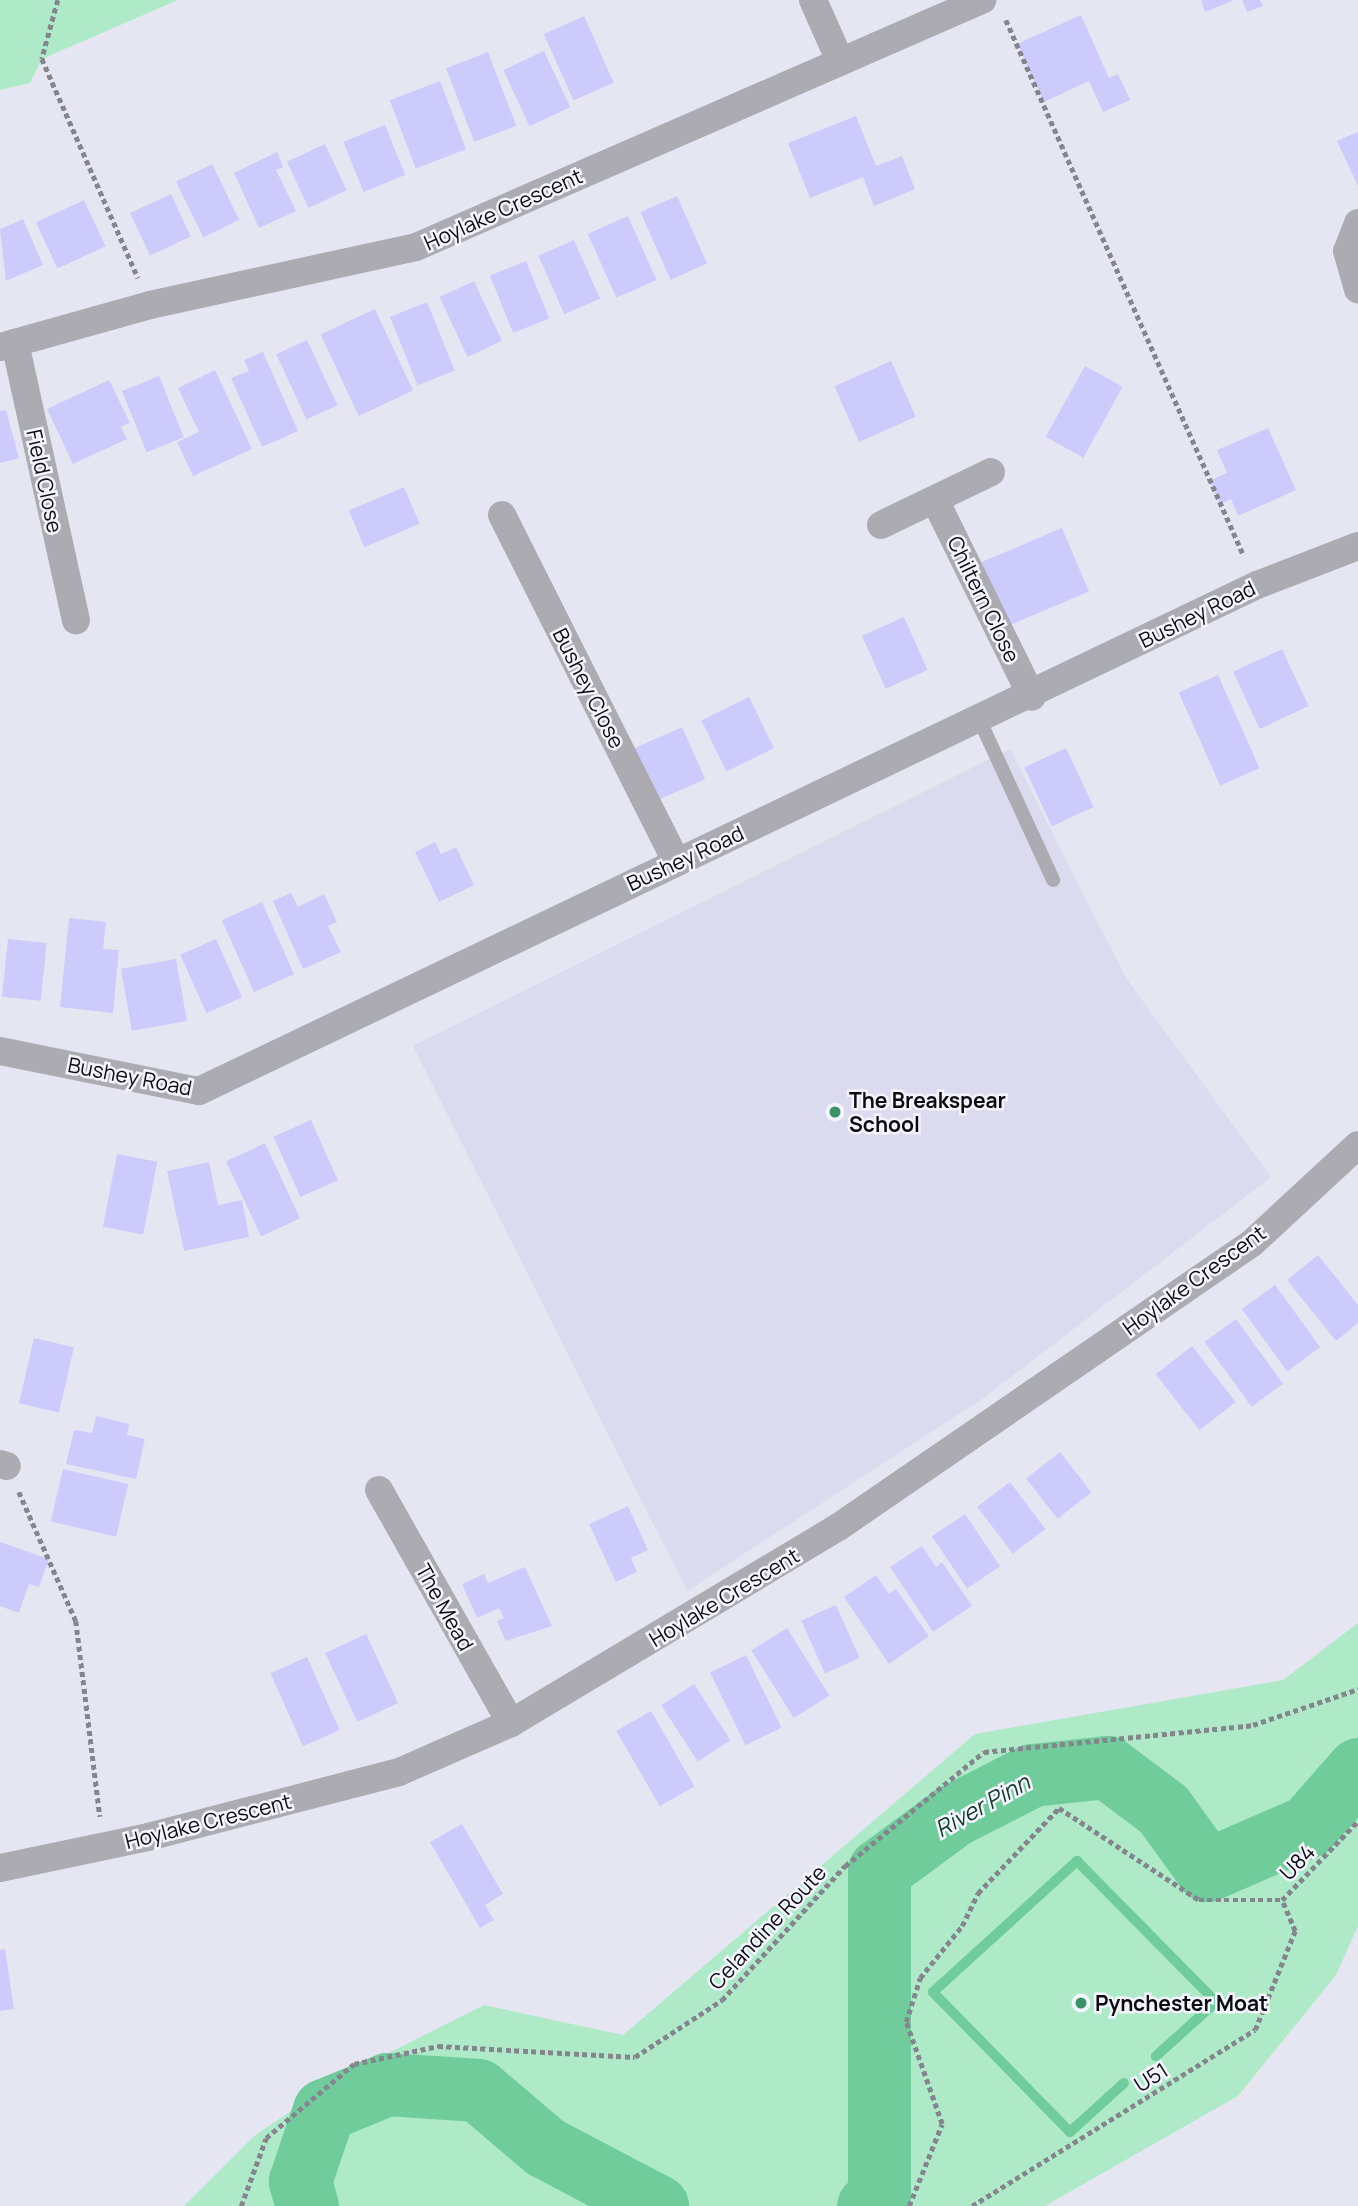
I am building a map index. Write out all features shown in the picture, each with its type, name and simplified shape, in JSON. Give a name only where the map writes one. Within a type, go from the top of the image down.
[{"type":"street","points":[[813,0],[840,61]]},
{"type":"street","name":"Hoylake Crescent","points":[[8,345],[150,305],[416,247],[840,61],[981,5]]},
{"type":"street","points":[[1358,223],[1347,251],[1358,289]]},
{"type":"street","name":"Field Close","points":[[8,345],[76,620]]},
{"type":"street","points":[[881,525],[936,502],[991,472]]},
{"type":"street","name":"Chiltern Close","points":[[936,502],[1032,697]]},
{"type":"street","name":"Bushey Close","points":[[502,515],[676,861]]},
{"type":"street","name":"Bushey Road","points":[[0,1051],[199,1091],[676,861],[1032,697],[1257,584],[1358,546]]},
{"type":"street","name":"Hoylake Crescent","points":[[0,1868],[104,1847],[399,1772],[511,1723],[860,1512],[1252,1242],[1358,1145]]},
{"type":"street","name":"The Mead","points":[[379,1490],[511,1723]]},
{"type":"lane","points":[[981,721],[1053,880]]},
{"type":"path","points":[[58,0],[42,59],[150,305]]},
{"type":"path","points":[[981,5],[1257,584]]},
{"type":"path","points":[[4,1465],[76,1621],[104,1847]]},
{"type":"path","name":"Celandine Route","points":[[241,2206],[266,2138],[354,2064],[438,2046],[635,2057],[722,2000],[845,1866],[984,1752],[1253,1725],[1358,1689]]},
{"type":"path","points":[[909,2206],[942,2124],[906,2022],[920,1978],[962,1926],[978,1893],[1059,1808],[1199,1900],[1282,1900]]},
{"type":"path","name":"U84","points":[[1295,1931],[1282,1900],[1358,1821]]},
{"type":"path","name":"U51","points":[[972,2206],[1255,2030],[1295,1931]]},
{"type":"shaded area","name":"The Breakspear School","points":[[1010,749],[1126,978],[1271,1177],[985,1397],[687,1591],[413,1046]]},
{"type":"green space","points":[[0,0],[178,0],[42,59],[30,83],[0,90]]},
{"type":"green space","points":[[1358,1623],[1358,1926],[1336,1975],[1238,2096],[1045,2206],[184,2206],[254,2136],[341,2077],[484,2005],[623,2035],[975,1734],[1283,1680]]},
{"type":"building","points":[[1201,0],[1234,0],[1205,12]]},
{"type":"building","points":[[1242,0],[1260,0],[1263,6],[1247,12]]},
{"type":"building","points":[[1081,15],[1109,78],[1118,74],[1130,100],[1103,112],[1089,81],[1044,102],[1017,44]]},
{"type":"building","points":[[584,16],[614,83],[573,101],[544,34]]},
{"type":"building","points":[[544,51],[570,107],[529,126],[503,70]]},
{"type":"building","points":[[488,52],[516,126],[474,142],[446,68]]},
{"type":"building","points":[[440,81],[466,149],[416,169],[390,100]]},
{"type":"building","points":[[856,116],[876,166],[902,156],[915,189],[874,206],[863,177],[810,198],[788,143]]},
{"type":"building","points":[[385,125],[405,175],[364,192],[343,142]]},
{"type":"building","points":[[1358,132],[1358,186],[1337,141]]},
{"type":"building","points":[[325,144],[347,190],[308,208],[287,162]]},
{"type":"building","points":[[277,152],[283,167],[276,170],[296,211],[259,228],[234,173]]},
{"type":"building","points":[[212,164],[239,220],[203,237],[176,182]]},
{"type":"building","points":[[171,194],[191,237],[150,256],[130,213]]},
{"type":"building","points":[[677,196],[707,264],[671,280],[640,212]]},
{"type":"building","points":[[84,200],[106,246],[58,269],[36,222]]},
{"type":"building","points":[[628,216],[656,280],[616,298],[588,234]]},
{"type":"building","points":[[23,219],[43,265],[6,281],[0,229]]},
{"type":"building","points":[[574,240],[600,298],[564,314],[538,256]]},
{"type":"building","points":[[526,261],[549,318],[513,333],[490,276]]},
{"type":"building","points":[[474,281],[502,341],[467,357],[440,297]]},
{"type":"building","points":[[427,302],[455,371],[418,386],[390,317]]},
{"type":"building","points":[[375,309],[413,391],[359,416],[321,334]]},
{"type":"building","points":[[307,340],[337,405],[307,420],[276,354]]},
{"type":"building","points":[[263,352],[298,431],[262,447],[231,378],[249,371],[244,360]]},
{"type":"building","points":[[891,361],[916,417],[859,442],[834,386]]},
{"type":"building","points":[[1085,366],[1123,387],[1083,458],[1046,437]]},
{"type":"building","points":[[215,370],[252,449],[193,476],[177,442],[199,432],[178,388]]},
{"type":"building","points":[[159,376],[184,437],[147,452],[122,391]]},
{"type":"building","points":[[109,380],[130,423],[121,427],[127,439],[73,464],[47,409]]},
{"type":"building","points":[[6,410],[19,458],[0,463],[0,411]]},
{"type":"building","points":[[1268,428],[1296,490],[1238,516],[1231,499],[1220,504],[1209,481],[1227,473],[1217,450]]},
{"type":"building","points":[[404,487],[420,524],[364,547],[349,510]]},
{"type":"building","points":[[1062,528],[1089,592],[1002,629],[975,565]]},
{"type":"building","points":[[904,617],[928,670],[886,689],[862,636]]},
{"type":"building","points":[[1282,649],[1309,706],[1260,729],[1233,672]]},
{"type":"building","points":[[1218,675],[1259,768],[1220,786],[1179,692]]},
{"type":"building","points":[[749,697],[774,748],[726,771],[701,720]]},
{"type":"building","points":[[682,727],[705,779],[652,803],[629,751]]},
{"type":"building","points":[[1066,748],[1093,807],[1052,826],[1024,767]]},
{"type":"building","points":[[435,842],[441,854],[456,847],[474,885],[439,902],[415,852]]},
{"type":"building","points":[[291,893],[298,907],[324,894],[337,922],[328,926],[341,952],[303,969],[273,901]]},
{"type":"building","points":[[262,902],[294,974],[254,992],[222,920]]},
{"type":"building","points":[[69,918],[106,922],[103,949],[119,950],[113,1013],[60,1007]]},
{"type":"building","points":[[8,939],[47,943],[41,1001],[2,997]]},
{"type":"building","points":[[216,939],[242,997],[206,1013],[180,955]]},
{"type":"building","points":[[176,959],[187,1021],[132,1031],[121,969]]},
{"type":"building","points":[[311,1120],[338,1180],[300,1197],[274,1137]]},
{"type":"building","points":[[265,1143],[300,1218],[261,1236],[226,1161]]},
{"type":"building","points":[[117,1154],[157,1162],[143,1234],[103,1227]]},
{"type":"building","points":[[209,1162],[218,1205],[242,1200],[249,1237],[184,1251],[167,1171]]},
{"type":"building","points":[[1318,1255],[1358,1305],[1358,1323],[1336,1341],[1287,1280]]},
{"type":"building","points":[[1275,1285],[1320,1347],[1287,1371],[1242,1309]]},
{"type":"building","points":[[1236,1319],[1283,1384],[1251,1407],[1204,1342]]},
{"type":"building","points":[[34,1338],[74,1347],[59,1413],[19,1403]]},
{"type":"building","points":[[1192,1346],[1236,1402],[1199,1430],[1156,1374]]},
{"type":"building","points":[[96,1416],[129,1424],[127,1435],[145,1439],[136,1479],[66,1464],[74,1430],[92,1433]]},
{"type":"building","points":[[1060,1452],[1091,1492],[1058,1519],[1026,1478]]},
{"type":"building","points":[[63,1469],[128,1484],[116,1537],[51,1522]]},
{"type":"building","points":[[1010,1482],[1046,1529],[1013,1554],[977,1507]]},
{"type":"building","points":[[628,1506],[648,1550],[631,1558],[637,1572],[616,1582],[589,1524]]},
{"type":"building","points":[[965,1514],[1000,1566],[967,1589],[932,1536]]},
{"type":"building","points":[[0,1542],[49,1559],[39,1587],[29,1584],[19,1613],[0,1606]]},
{"type":"building","points":[[922,1546],[936,1567],[942,1562],[972,1606],[933,1632],[890,1567]]},
{"type":"building","points":[[525,1567],[552,1626],[506,1641],[497,1621],[504,1618],[499,1608],[477,1618],[462,1584],[484,1574],[488,1583]]},
{"type":"building","points":[[876,1575],[889,1594],[896,1589],[929,1636],[889,1664],[844,1597]]},
{"type":"building","points":[[836,1605],[860,1658],[825,1673],[801,1620]]},
{"type":"building","points":[[787,1628],[829,1696],[794,1718],[751,1650]]},
{"type":"building","points":[[366,1634],[398,1703],[357,1722],[325,1653]]},
{"type":"building","points":[[746,1655],[782,1728],[746,1745],[710,1673]]},
{"type":"building","points":[[307,1657],[340,1730],[303,1746],[270,1673]]},
{"type":"building","points":[[694,1684],[730,1740],[698,1761],[661,1705]]},
{"type":"building","points":[[651,1711],[694,1786],[660,1806],[616,1731]]},
{"type":"building","points":[[462,1824],[503,1894],[485,1905],[494,1920],[480,1928],[430,1842]]},
{"type":"building","points":[[5,1949],[14,2009],[0,2011],[0,1950]]},
{"type":"waterway","name":"River Pinn","points":[[868,2206],[879,2197],[879,1870],[954,1815],[1032,1775],[1107,1767],[1163,1809],[1207,1870],[1308,1826],[1358,1769]]},
{"type":"waterway","points":[[1124,2083],[1070,2132],[933,1992],[1077,1861],[1216,2002],[1156,2056]]},
{"type":"waterway","name":"River Pinn","points":[[307,2206],[300,2181],[324,2110],[387,2084],[478,2090],[545,2147],[657,2206]]},
{"type":"place","name":"The Breakspear School","points":[[835,1112]]},
{"type":"place","name":"Pynchester Moat","points":[[1081,2003]]}]
